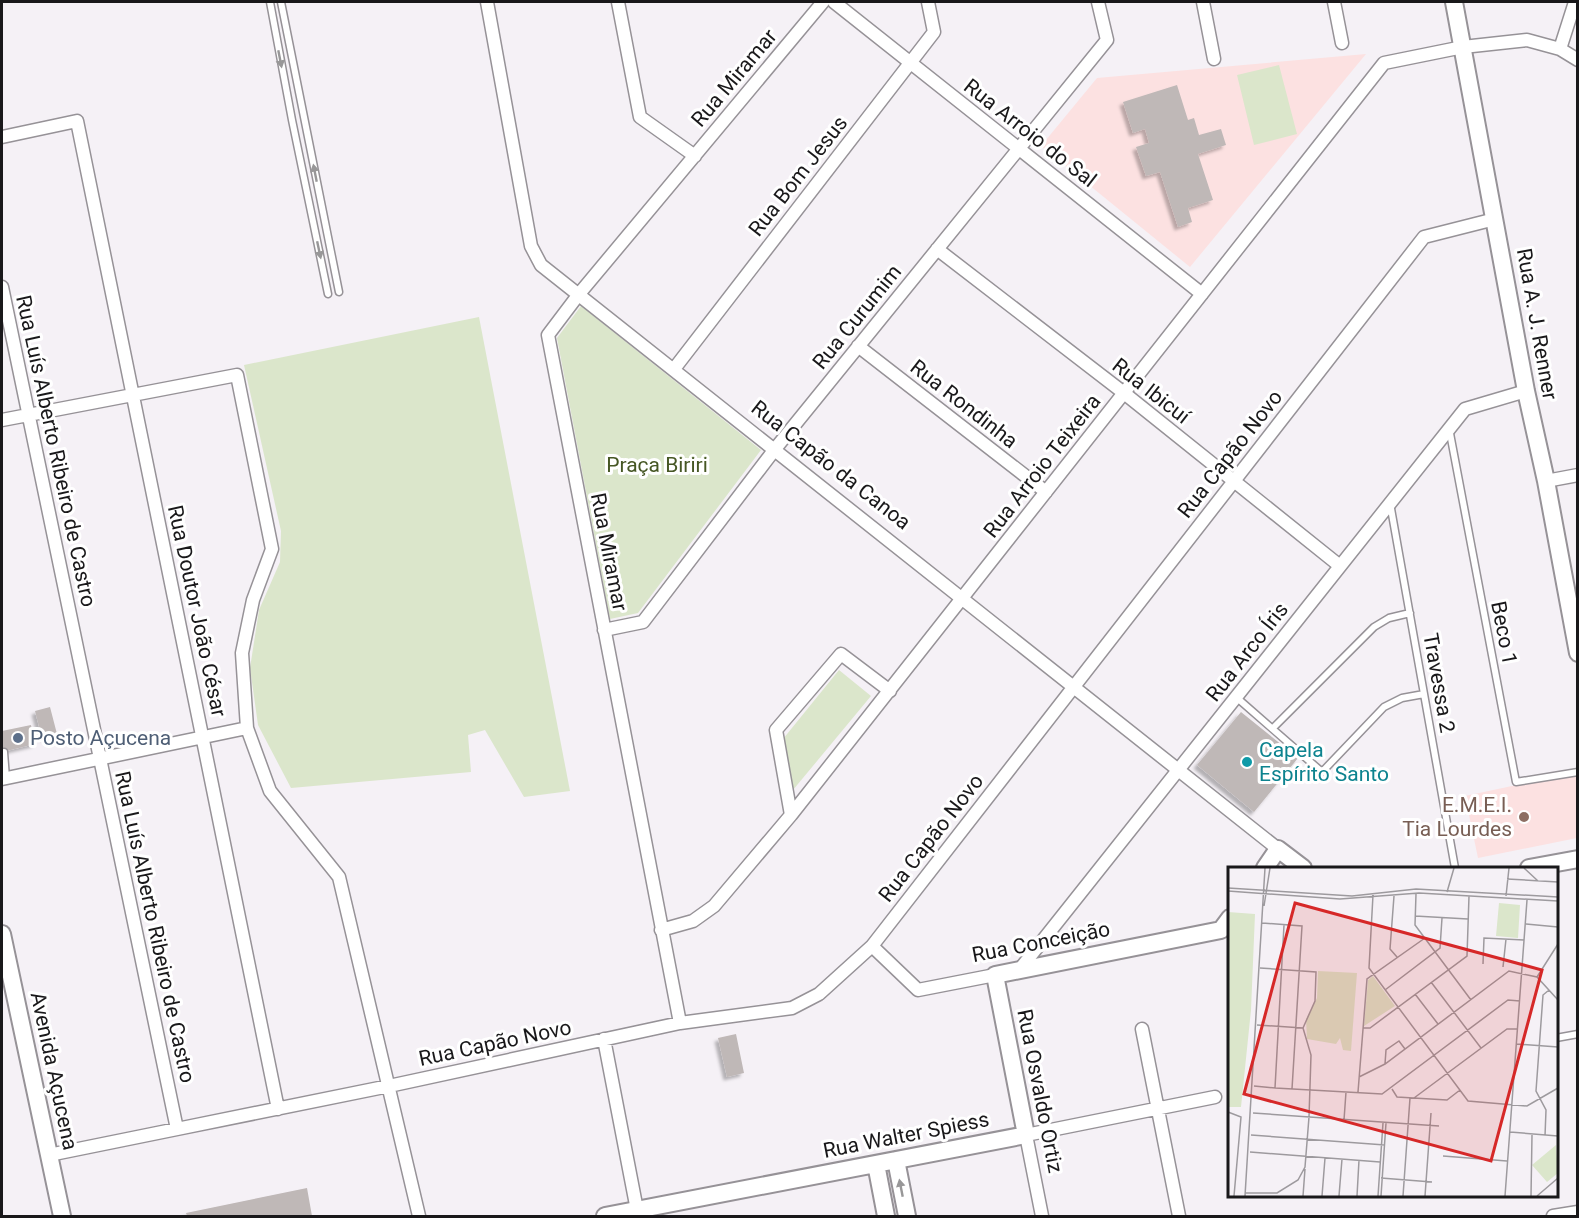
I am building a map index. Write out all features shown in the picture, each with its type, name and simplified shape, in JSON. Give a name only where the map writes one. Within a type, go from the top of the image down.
[{"type":"street","name":"Rua Capão da Canoa","points":[[487,2],[531,246],[541,265],[1302,867]]},
{"type":"street","points":[[618,2],[640,117],[695,156]]},
{"type":"street","name":"Rua Miramar","points":[[680,1023],[548,335],[579,294],[824,2]]},
{"type":"street","name":"Rua Arroio do Sal","points":[[834,2],[1202,294]]},
{"type":"street","name":"Rua Bom Jesus","points":[[674,369],[934,32],[928,2]]},
{"type":"street","name":"Rua Curumim","points":[[604,630],[643,622],[775,449],[1107,40],[1098,2]]},
{"type":"street","points":[[1203,2],[1214,59]]},
{"type":"street","points":[[1334,2],[1342,43]]},
{"type":"street","name":"Rua A. J. Renner","points":[[1454,2],[1496,219],[1526,391],[1546,481],[1578,653]]},
{"type":"street","points":[[1560,49],[1575,2]]},
{"type":"street","name":"Rua Arroio Teixeira","points":[[661,930],[693,921],[714,906],[791,815],[1383,63],[1463,47],[1527,40],[1560,49],[1578,60]]},
{"type":"street","name":"Rua Doutor João César","points":[[2,137],[77,121],[278,1109]]},
{"type":"street","name":"Rua Capão Novo","points":[[177,1129],[680,1023],[792,1008],[819,994],[872,946],[1424,237],[1496,219]]},
{"type":"street","name":"Rua Ibicuí","points":[[937,249],[1124,393],[1340,566]]},
{"type":"street","name":"Rua Luís Alberto Ribeiro de Castro","points":[[2,287],[177,1129]]},
{"type":"street","name":"Rua Rondinha","points":[[858,346],[1046,492]]},
{"type":"street","points":[[2,420],[237,375],[273,549],[253,600],[242,653],[247,728],[270,791],[339,877],[419,1216]]},
{"type":"street","name":"Rua Arco Íris","points":[[1020,969],[1465,409],[1526,391]]},
{"type":"street","points":[[1546,481],[1578,475]]},
{"type":"street","points":[[791,815],[776,730],[841,654],[890,691]]},
{"type":"street","points":[[4,778],[247,728]]},
{"type":"street","points":[[1265,867],[1278,849]]},
{"type":"street","points":[[1534,867],[1578,859]]},
{"type":"street","name":"Rua Conceição","points":[[872,946],[918,990],[1221,930],[1228,921]]},
{"type":"street","name":"Avenida Açucena","points":[[2,934],[62,1216]]},
{"type":"street","name":"Rua Osvaldo Ortiz","points":[[994,975],[1041,1216]]},
{"type":"street","points":[[1142,1029],[1179,1216]]},
{"type":"street","points":[[604,1039],[637,1210]]},
{"type":"street","name":"Rua Walter Spiess","points":[[605,1216],[1215,1097]]},
{"type":"street","points":[[48,1155],[177,1129]]},
{"type":"street","points":[[896,1160],[907,1216]]},
{"type":"street","points":[[876,1164],[886,1216]]},
{"type":"street","points":[[1553,1216],[1578,1212]]},
{"type":"lane","points":[[270,2],[328,294]]},
{"type":"lane","points":[[281,2],[339,292]]},
{"type":"lane","name":"Beco 1","points":[[1449,428],[1516,782],[1578,772]]},
{"type":"lane","name":"Travessa 2","points":[[1390,503],[1455,867]]},
{"type":"lane","points":[[1273,728],[1374,627],[1389,618],[1410,613]]},
{"type":"lane","points":[[1236,697],[1322,772],[1384,707],[1402,698],[1424,694]]},
{"type":"lane","points":[[4,752],[4,778]]},
{"type":"lane","points":[[1558,1038],[1578,1034]]},
{"type":"shaded area","points":[[1366,54],[1190,267],[1041,146],[1097,78]]},
{"type":"shaded area","name":"E.M.E.I. Tia Lourdes","points":[[1577,772],[1577,838],[1478,858],[1465,796]]},
{"type":"green space","points":[[1279,65],[1297,134],[1254,145],[1237,75]]},
{"type":"green space","name":"Praça Biriri","points":[[581,306],[761,450],[638,613],[610,619],[557,338]]},
{"type":"green space","points":[[479,317],[570,791],[524,797],[485,730],[468,735],[471,772],[291,788],[258,725],[250,668],[259,610],[280,562],[281,531],[244,365]]},
{"type":"green space","points":[[839,670],[871,696],[793,790],[783,739]]},
{"type":"building","points":[[1177,85],[1188,120],[1194,118],[1199,135],[1221,129],[1226,145],[1198,154],[1213,200],[1188,208],[1192,222],[1178,227],[1160,172],[1146,176],[1136,147],[1149,143],[1145,129],[1133,133],[1123,102]]},
{"type":"building","points":[[50,707],[57,734],[42,738],[35,711]]},
{"type":"building","name":"Capela Espírito Santo","points":[[1241,712],[1298,758],[1254,812],[1197,765]]},
{"type":"building","name":"Posto Açucena","points":[[31,725],[35,744],[2,752],[2,731]]},
{"type":"building","points":[[736,1034],[744,1073],[727,1077],[718,1038]]},
{"type":"building","points":[[307,1188],[312,1216],[187,1216],[186,1213]]},
{"type":"place","name":"Posto Açucena","points":[[18,738]]},
{"type":"place","name":"Capela Espírito Santo","points":[[1247,762]]},
{"type":"place","name":"E.M.E.I. Tia Lourdes","points":[[1524,817]]}]
